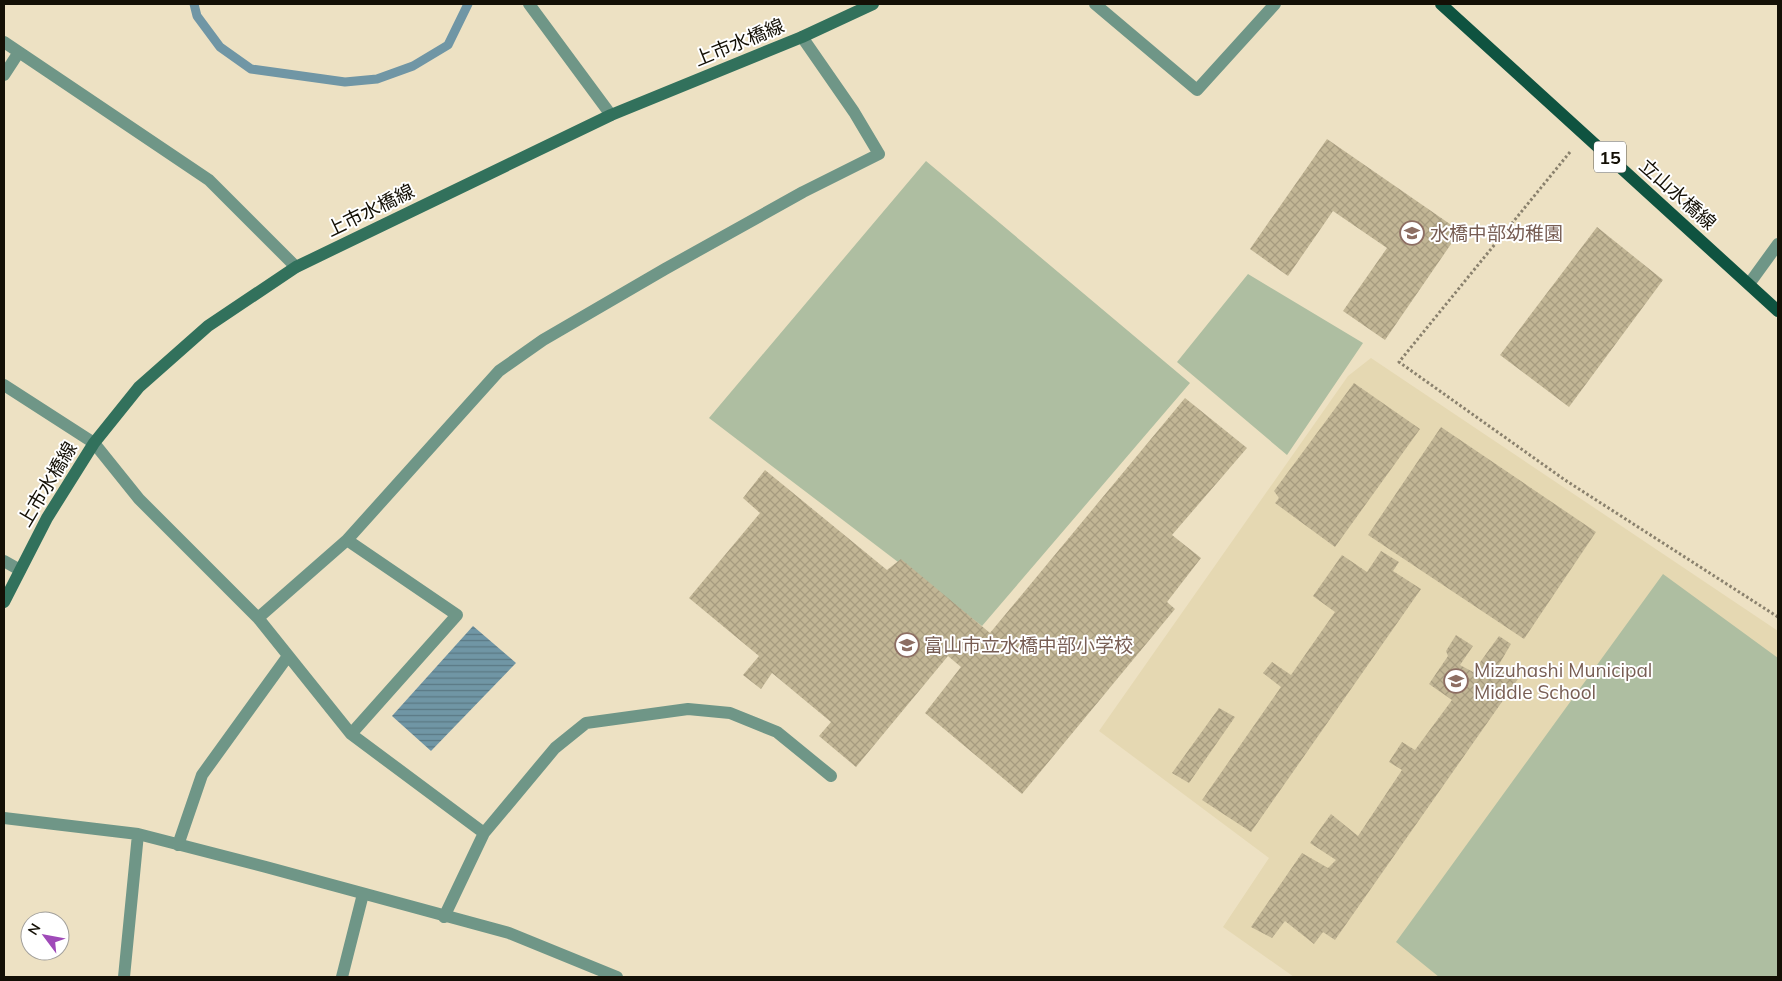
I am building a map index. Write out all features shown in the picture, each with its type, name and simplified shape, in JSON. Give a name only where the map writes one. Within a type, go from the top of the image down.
[{"type":"main road","name":"上市水橋線","points":[[4,602],[47,518],[94,443],[139,387],[208,326],[296,267],[611,115],[874,4]]},
{"type":"main road","name":"立山水橋線","points":[[1441,4],[1778,311]]},
{"type":"street","points":[[529,4],[611,115]]},
{"type":"street","points":[[1095,4],[1197,90],[1275,4]]},
{"type":"street","points":[[258,618],[347,540],[499,371],[543,340],[665,269],[803,192],[879,154],[854,112],[802,36]]},
{"type":"street","points":[[4,42],[209,180],[296,267]]},
{"type":"street","points":[[4,75],[18,52]]},
{"type":"street","points":[[1749,284],[1778,244]]},
{"type":"street","points":[[4,385],[94,443],[139,499],[258,618],[351,734],[484,833]]},
{"type":"street","points":[[347,540],[457,615],[351,734]]},
{"type":"street","points":[[4,561],[20,570]]},
{"type":"street","points":[[178,845],[202,776],[288,656]]},
{"type":"street","points":[[444,917],[484,833],[555,748],[586,723],[688,709],[730,713],[777,732],[831,776]]},
{"type":"street","points":[[4,818],[138,834],[509,933],[618,977]]},
{"type":"street","points":[[124,977],[138,834]]},
{"type":"street","points":[[342,977],[364,894]]},
{"type":"path","points":[[1584,134],[1399,362],[1565,480],[1778,617]]},
{"type":"shaded area","name":"Mizuhashi Municipal Middle School","points":[[1371,358],[1778,631],[1778,977],[1294,977],[1223,927],[1269,858],[1099,731],[1348,376]]},
{"type":"green space","points":[[926,161],[1190,383],[982,626],[709,418]]},
{"type":"green space","points":[[1248,274],[1363,343],[1287,455],[1177,362]]},
{"type":"green space","points":[[1663,574],[1778,658],[1778,977],[1439,977],[1396,942]]},
{"type":"water","points":[[473,626],[516,663],[431,751],[392,716]]},
{"type":"building","points":[[1327,139],[1460,231],[1385,340],[1343,311],[1387,248],[1333,211],[1288,276],[1250,249]]},
{"type":"building","points":[[1597,227],[1663,280],[1569,407],[1500,355]]},
{"type":"building","points":[[1354,383],[1420,429],[1335,547],[1275,503],[1279,498],[1274,491]]},
{"type":"building","points":[[1185,398],[1247,448],[1172,535],[1201,558],[1167,602],[1175,609],[1022,794],[925,713],[961,667],[948,656],[856,767],[819,736],[831,722],[772,673],[761,689],[743,675],[759,656],[689,598],[760,513],[743,498],[765,470],[887,570],[901,559],[990,633]]},
{"type":"building","points":[[1441,427],[1596,532],[1524,639],[1368,535]]},
{"type":"building","points":[[1381,551],[1399,562],[1393,571],[1421,589],[1251,832],[1202,800],[1281,687],[1263,673],[1272,662],[1291,675],[1335,612],[1313,596],[1342,555],[1367,572]]},
{"type":"building","points":[[1456,635],[1473,646],[1460,665],[1473,672],[1499,636],[1511,644],[1498,666],[1518,679],[1335,940],[1323,932],[1314,944],[1285,921],[1272,938],[1251,927],[1302,853],[1328,868],[1336,860],[1310,843],[1331,814],[1358,836],[1402,770],[1389,762],[1402,742],[1415,750],[1452,700],[1429,684],[1448,656],[1446,651]]},
{"type":"building","points":[[1219,708],[1235,717],[1189,783],[1172,773]]},
{"type":"waterway","points":[[194,4],[197,16],[220,47],[251,69],[345,82],[377,79],[413,66],[448,45],[468,4]]},
{"type":"place","name":"水橋中部幼稚園","points":[[1412,233]]},
{"type":"place","name":"富山市立水橋中部小学校","points":[[907,645]]},
{"type":"place","name":"Mizuhashi Municipal Middle School","points":[[1456,681]]}]
